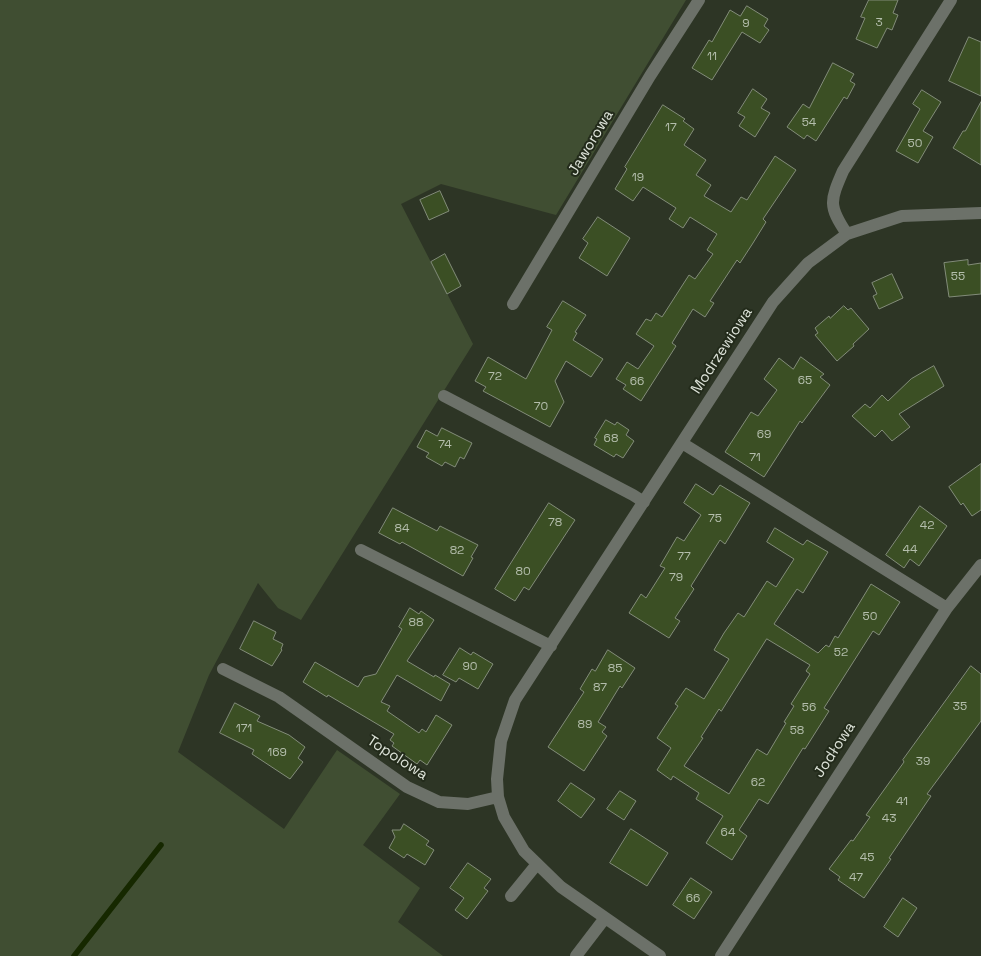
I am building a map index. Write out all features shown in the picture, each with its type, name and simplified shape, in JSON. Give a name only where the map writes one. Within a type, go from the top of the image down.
[{"type":"street","name":"Jaworowa","points":[[513,304],[650,76],[699,0]]},
{"type":"street","points":[[847,234],[837,219],[832,205],[832,196],[843,171],[951,0]]},
{"type":"street","name":"Modrzewiowa","points":[[498,797],[497,779],[501,740],[515,700],[773,302],[808,263],[847,234],[902,216],[981,213]]},
{"type":"street","points":[[444,396],[633,494],[644,502]]},
{"type":"street","points":[[682,442],[947,608]]},
{"type":"street","points":[[362,550],[551,646]]},
{"type":"street","name":"Jodłowa","points":[[721,956],[947,608],[981,565]]},
{"type":"street","name":"Topolowa","points":[[223,669],[279,697],[407,787],[439,802],[468,804],[498,797]]},
{"type":"street","points":[[498,797],[504,817],[524,852],[561,887],[660,956]]},
{"type":"street","points":[[511,896],[537,864]]},
{"type":"street","points":[[576,956],[605,918]]},
{"type":"green space","points":[[0,0],[686,0],[556,215],[441,184],[401,204],[473,344],[301,620],[278,608],[258,583],[209,675],[178,752],[284,829],[337,750],[400,794],[363,845],[420,888],[398,922],[443,956],[0,956]]},
{"type":"building","points":[[869,0],[898,0],[893,13],[898,15],[892,30],[887,28],[877,48],[856,39],[865,18],[861,17]]},
{"type":"building","points":[[747,6],[768,19],[764,26],[769,30],[760,43],[742,32],[712,80],[692,68],[709,40],[712,42],[730,10],[740,16]]},
{"type":"building","points":[[969,37],[981,42],[981,96],[949,81]]},
{"type":"building","points":[[833,63],[854,74],[850,81],[855,84],[847,99],[844,97],[816,141],[807,135],[804,139],[787,127],[803,104],[809,108]]},
{"type":"building","points":[[753,89],[767,99],[761,108],[770,113],[755,137],[739,126],[745,117],[738,113]]},
{"type":"building","points":[[922,90],[941,102],[923,131],[933,137],[918,163],[896,151],[920,109],[913,104]]},
{"type":"building","points":[[981,102],[981,165],[953,148]]},
{"type":"building","points":[[663,105],[685,119],[683,121],[694,129],[684,145],[706,160],[696,175],[711,185],[704,196],[731,212],[741,197],[747,200],[775,156],[796,170],[763,219],[766,222],[740,263],[737,260],[710,301],[714,303],[705,317],[693,309],[672,343],[676,346],[641,401],[623,389],[626,385],[616,379],[627,362],[638,369],[654,346],[636,334],[646,319],[651,321],[656,313],[662,317],[689,275],[695,279],[713,254],[707,250],[717,234],[690,217],[683,228],[669,219],[676,208],[643,187],[633,201],[615,189],[627,169],[625,167]]},
{"type":"building","points":[[440,191],[449,211],[429,220],[420,200]]},
{"type":"building","points":[[598,217],[630,238],[607,276],[579,258],[588,243],[583,239]]},
{"type":"building","points":[[445,254],[461,286],[447,294],[431,262]]},
{"type":"building","points":[[968,260],[968,265],[981,263],[981,294],[949,297],[944,263]]},
{"type":"building","points":[[892,274],[903,298],[879,309],[873,296],[877,294],[872,283]]},
{"type":"building","points":[[563,301],[586,315],[575,332],[577,333],[573,340],[603,359],[591,377],[566,361],[555,381],[564,402],[550,427],[483,391],[486,387],[475,381],[488,357],[526,379],[552,330],[547,327]]},
{"type":"building","points":[[844,306],[848,310],[851,308],[869,329],[837,361],[815,335],[818,333],[815,328]]},
{"type":"building","points":[[801,357],[824,374],[820,377],[830,385],[802,423],[800,421],[764,477],[725,452],[751,412],[758,416],[777,390],[764,379],[779,358],[793,369]]},
{"type":"building","points":[[934,366],[944,386],[899,414],[910,427],[892,441],[882,430],[875,437],[852,416],[865,404],[870,408],[882,395],[888,401],[911,379]]},
{"type":"building","points":[[606,420],[615,425],[617,422],[629,430],[626,435],[634,441],[623,458],[616,454],[614,457],[594,445],[597,439],[595,438]]},
{"type":"building","points":[[442,428],[472,443],[464,459],[460,457],[455,467],[445,462],[442,466],[426,457],[429,453],[417,447],[426,430],[437,436]]},
{"type":"building","points":[[981,464],[981,510],[972,516],[963,503],[961,505],[949,487]]},
{"type":"building","points":[[696,484],[713,495],[720,485],[750,503],[725,544],[720,540],[691,586],[694,589],[675,618],[680,621],[669,638],[629,613],[641,594],[646,598],[665,568],[660,566],[677,537],[684,541],[701,515],[684,503]]},
{"type":"building","points":[[549,503],[575,520],[529,590],[524,587],[515,601],[495,589]]},
{"type":"building","points":[[920,506],[947,526],[919,566],[910,559],[904,568],[886,555]]},
{"type":"building","points":[[393,508],[437,531],[440,526],[478,545],[463,576],[402,542],[400,544],[379,533]]},
{"type":"building","points":[[775,528],[803,545],[807,540],[828,552],[803,593],[797,589],[774,624],[818,653],[826,645],[829,647],[835,636],[838,638],[871,584],[900,602],[879,635],[873,631],[824,708],[829,711],[768,804],[759,799],[739,830],[747,836],[732,860],[706,843],[723,816],[696,799],[699,793],[673,776],[671,780],[657,770],[671,748],[657,738],[678,706],[675,704],[686,688],[704,699],[729,659],[714,650],[724,633],[738,613],[744,617],[767,581],[776,587],[794,559],[767,542]],"holes":[[[767,639],[810,665],[806,671],[810,674],[791,704],[794,706],[767,755],[757,749],[729,794],[684,766],[703,738],[701,737],[719,709],[721,711]]]},
{"type":"building","points":[[410,608],[419,614],[421,611],[434,620],[407,661],[450,684],[441,701],[397,675],[381,702],[390,706],[387,711],[419,733],[422,729],[426,732],[436,715],[452,725],[427,765],[420,760],[417,764],[392,746],[394,743],[390,740],[394,734],[303,682],[315,662],[358,687],[364,677],[376,674],[402,629],[399,627]]},
{"type":"building","points":[[254,621],[276,632],[273,639],[283,644],[282,650],[272,666],[240,649]]},
{"type":"building","points":[[460,648],[471,655],[473,652],[493,664],[478,689],[459,678],[456,682],[443,675]]},
{"type":"building","points":[[608,650],[635,668],[622,688],[620,686],[598,722],[606,727],[602,732],[607,736],[584,771],[548,747],[584,692],[580,689],[592,669],[595,671]]},
{"type":"building","points":[[971,666],[981,674],[981,721],[927,794],[931,796],[864,898],[838,880],[840,877],[829,869],[851,840],[853,841],[870,817],[866,815]]},
{"type":"building","points":[[235,703],[260,716],[257,721],[289,735],[305,747],[298,758],[303,762],[290,779],[252,754],[254,750],[220,733]]},
{"type":"building","points":[[571,783],[595,799],[581,818],[558,801]]},
{"type":"building","points":[[620,791],[636,801],[624,820],[607,809]]},
{"type":"building","points":[[404,824],[429,841],[426,845],[434,850],[425,865],[407,854],[404,858],[389,848],[395,837],[392,830],[400,830]]},
{"type":"building","points":[[631,829],[668,853],[647,886],[610,863]]},
{"type":"building","points":[[468,863],[491,879],[484,888],[488,891],[467,919],[455,910],[464,898],[450,888]]},
{"type":"building","points":[[691,878],[712,892],[694,919],[673,905]]},
{"type":"building","points":[[903,898],[917,908],[898,937],[884,927]]},
{"type":"waterway","points":[[74,956],[161,845]]}]
